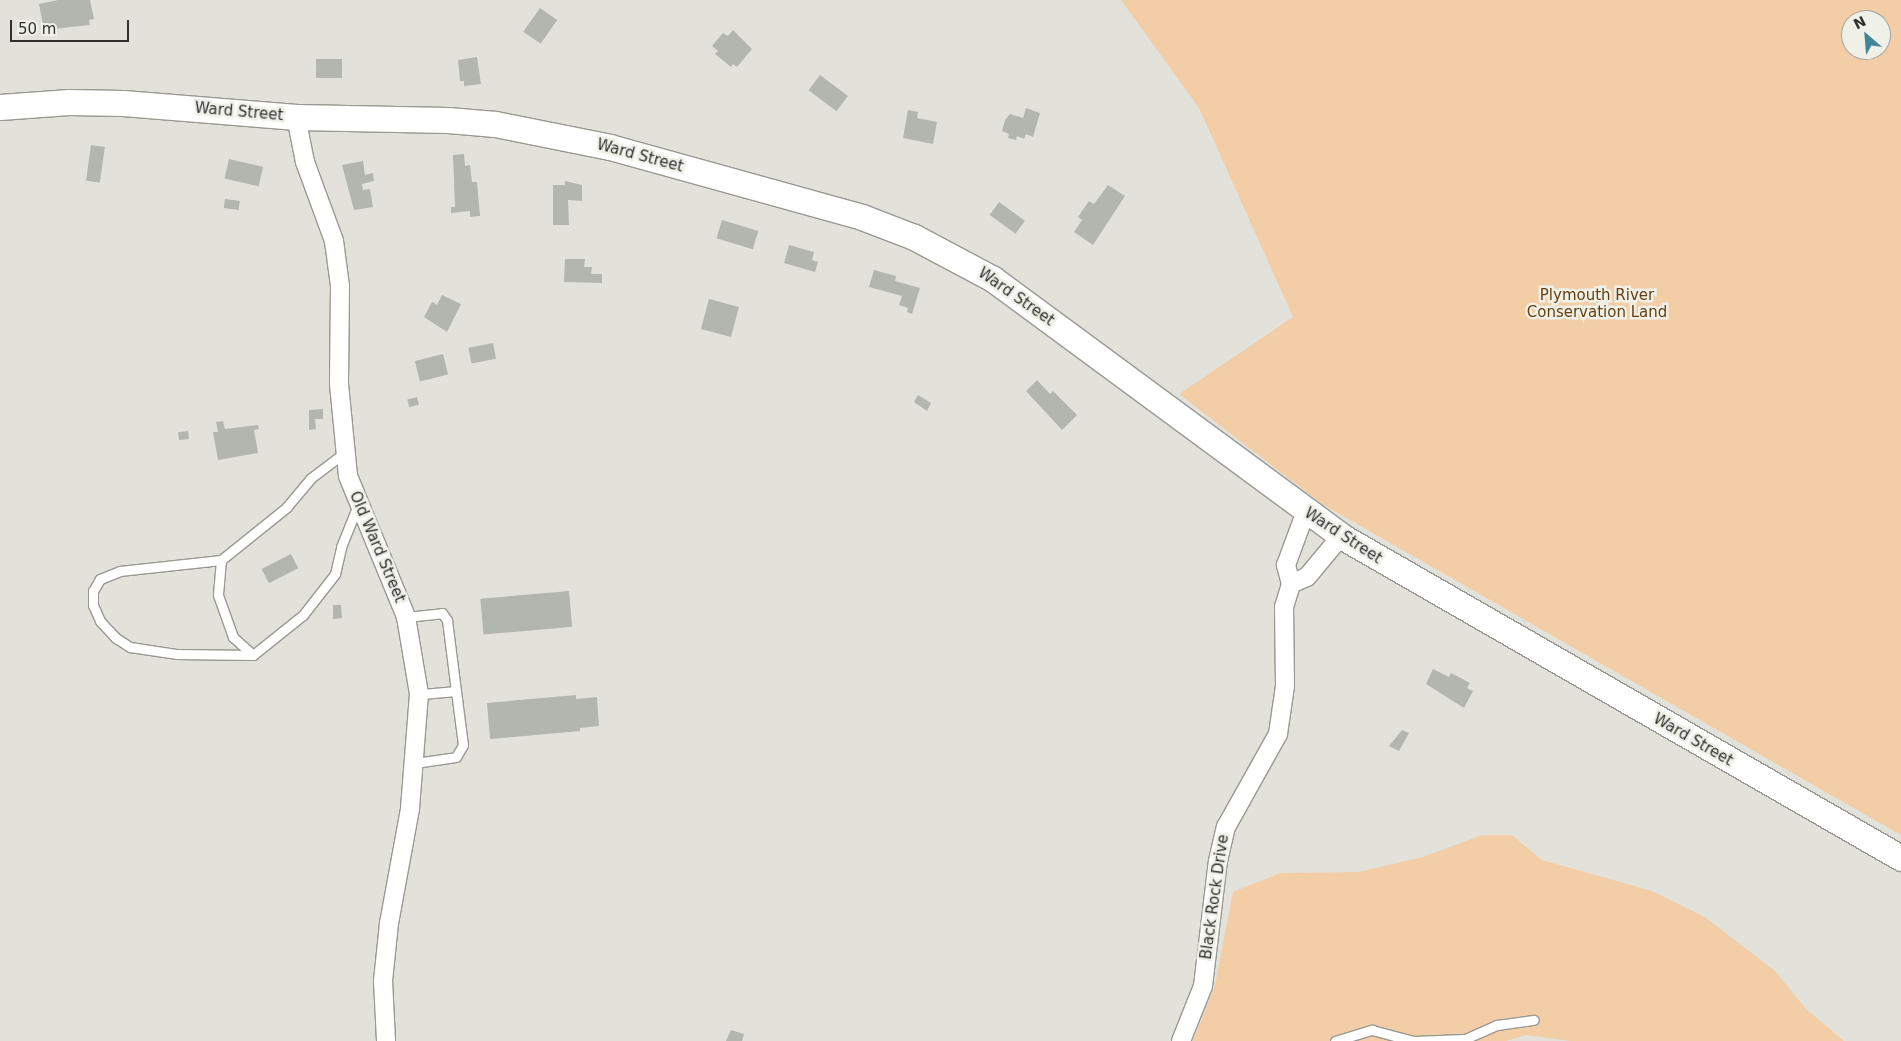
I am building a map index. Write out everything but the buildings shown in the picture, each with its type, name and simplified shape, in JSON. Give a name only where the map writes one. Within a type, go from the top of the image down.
[{"type":"street","name":"Ward Street","points":[[0,107],[69,102],[123,103],[296,117],[448,120],[539,131],[826,207],[914,237],[993,278],[1341,536],[1901,858]]},
{"type":"street","name":"Old Ward Street","points":[[296,117],[305,162],[334,241],[340,286],[339,384],[344,453],[358,505],[406,617],[419,694],[416,763],[383,981],[386,1041]]},
{"type":"street","name":"Black Rock Drive","points":[[1181,1041],[1203,986],[1218,861],[1226,827],[1278,734],[1285,686],[1284,607],[1291,584],[1286,565],[1306,511]]},
{"type":"street","points":[[1291,584],[1307,577],[1341,536]]},
{"type":"lane","points":[[344,453],[311,478],[287,507],[221,560],[120,571],[100,579],[93,591],[93,605],[100,621],[116,638],[130,647],[177,654],[253,655],[303,615],[335,574],[341,546],[358,505]]},
{"type":"lane","points":[[221,560],[218,595],[233,637],[253,655]]},
{"type":"lane","points":[[406,617],[442,613],[447,620],[462,752],[456,757],[416,763]]},
{"type":"lane","points":[[419,694],[456,691]]},
{"type":"lane","points":[[1335,1041],[1372,1030],[1413,1040],[1465,1039],[1497,1025],[1534,1020]]},
{"type":"green space","name":"Plymouth River Conservation Land","points":[[1121,0],[1901,0],[1901,835],[1322,504],[1179,394],[1293,317],[1199,108]]},
{"type":"green space","points":[[1482,835],[1512,835],[1542,860],[1652,891],[1705,917],[1775,971],[1806,1009],[1844,1041],[1570,1041],[1526,1035],[1506,1041],[1193,1041],[1215,985],[1233,892],[1280,873],[1358,872],[1423,857]]}]
